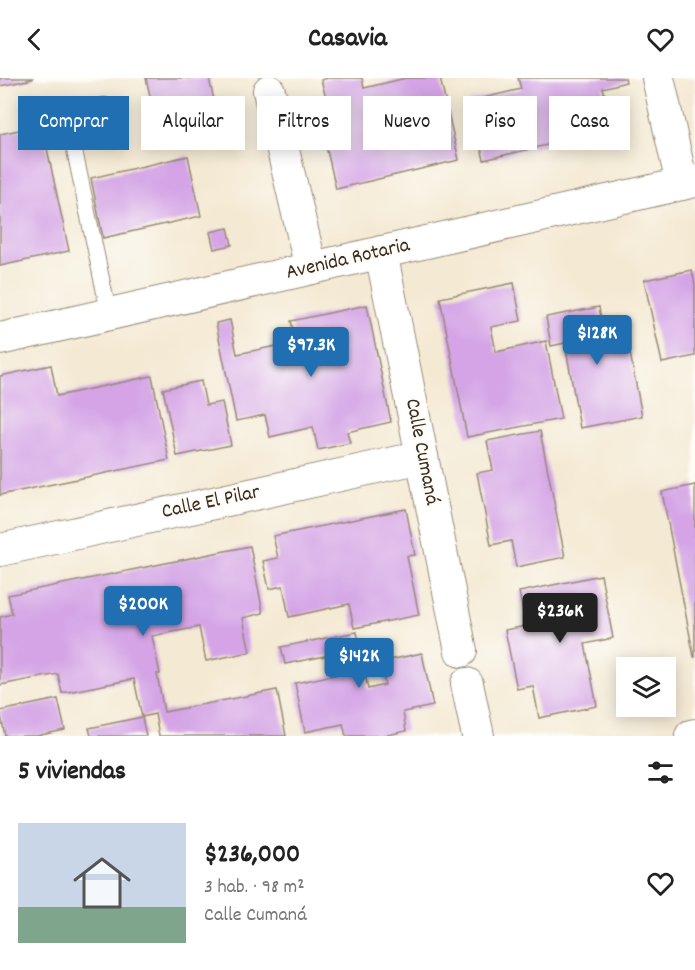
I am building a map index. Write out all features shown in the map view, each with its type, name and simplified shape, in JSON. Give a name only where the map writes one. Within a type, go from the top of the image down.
[{"type":"street","points":[[658,78],[689,182]]},
{"type":"street","points":[[269,91],[311,268]]},
{"type":"street","name":"Avenida Rotaria","points":[[0,339],[689,182]]},
{"type":"street","name":"Calle Cumaná","points":[[381,252],[461,651]]},
{"type":"street","name":"Calle El Pilar","points":[[0,550],[422,457]]},
{"type":"street","points":[[467,684],[478,736]]},
{"type":"lane","points":[[74,150],[109,314]]},
{"type":"building","points":[[0,78],[33,78],[33,79],[0,86]]},
{"type":"building","points":[[146,78],[209,78],[213,96],[150,96]]},
{"type":"building","points":[[362,78],[364,88],[406,78],[440,78],[444,96],[363,96],[363,150],[451,150],[451,125],[459,160],[336,189],[327,150],[351,150],[351,96],[326,96],[321,80]]},
{"type":"building","points":[[518,78],[625,78],[626,82],[603,88],[605,96],[549,96],[549,144],[537,147],[537,96],[491,96],[521,89]]},
{"type":"building","points":[[18,130],[18,150],[47,150],[69,251],[0,266],[0,134]]},
{"type":"building","points":[[482,150],[526,150],[484,160]]},
{"type":"building","points":[[188,156],[201,216],[103,238],[91,178]]},
{"type":"building","points":[[228,228],[232,245],[214,249],[210,232]]},
{"type":"building","points":[[692,270],[695,285],[695,356],[662,363],[644,280]]},
{"type":"building","points":[[514,283],[521,321],[491,327],[496,352],[546,341],[561,419],[467,437],[440,298]]},
{"type":"building","points":[[367,305],[391,422],[347,432],[350,443],[318,450],[313,427],[270,437],[265,415],[236,421],[216,323],[230,320],[237,354],[296,342],[291,321]]},
{"type":"building","points":[[599,307],[602,325],[624,321],[642,416],[580,428],[565,343],[551,346],[546,317]]},
{"type":"building","points":[[51,365],[57,396],[152,376],[169,460],[0,495],[0,376]]},
{"type":"building","points":[[201,381],[206,405],[222,402],[231,445],[177,456],[163,389]]},
{"type":"building","points":[[540,431],[565,557],[516,567],[511,541],[491,545],[477,473],[493,470],[487,441]]},
{"type":"building","points":[[695,485],[695,657],[694,657],[662,492]]},
{"type":"building","points":[[406,509],[415,555],[407,556],[419,615],[354,628],[349,604],[289,617],[283,586],[269,589],[263,561],[278,558],[273,536]]},
{"type":"building","points":[[250,546],[263,613],[243,618],[250,652],[206,661],[199,627],[152,636],[160,674],[157,674],[164,712],[277,690],[286,736],[159,736],[155,714],[142,717],[134,679],[62,693],[58,674],[0,685],[0,617],[12,614],[8,595]]},
{"type":"building","points":[[601,575],[613,638],[585,644],[597,706],[539,718],[533,686],[517,689],[505,630],[526,626],[519,592]]},
{"type":"building","points":[[357,632],[368,689],[385,685],[380,662],[422,653],[433,706],[403,712],[406,731],[383,736],[346,736],[343,724],[305,732],[295,683],[339,674],[335,654],[285,664],[281,647]]},
{"type":"building","points":[[58,699],[65,730],[36,736],[5,736],[0,711]]},
{"type":"building","points":[[142,717],[146,736],[91,736],[89,728]]}]
